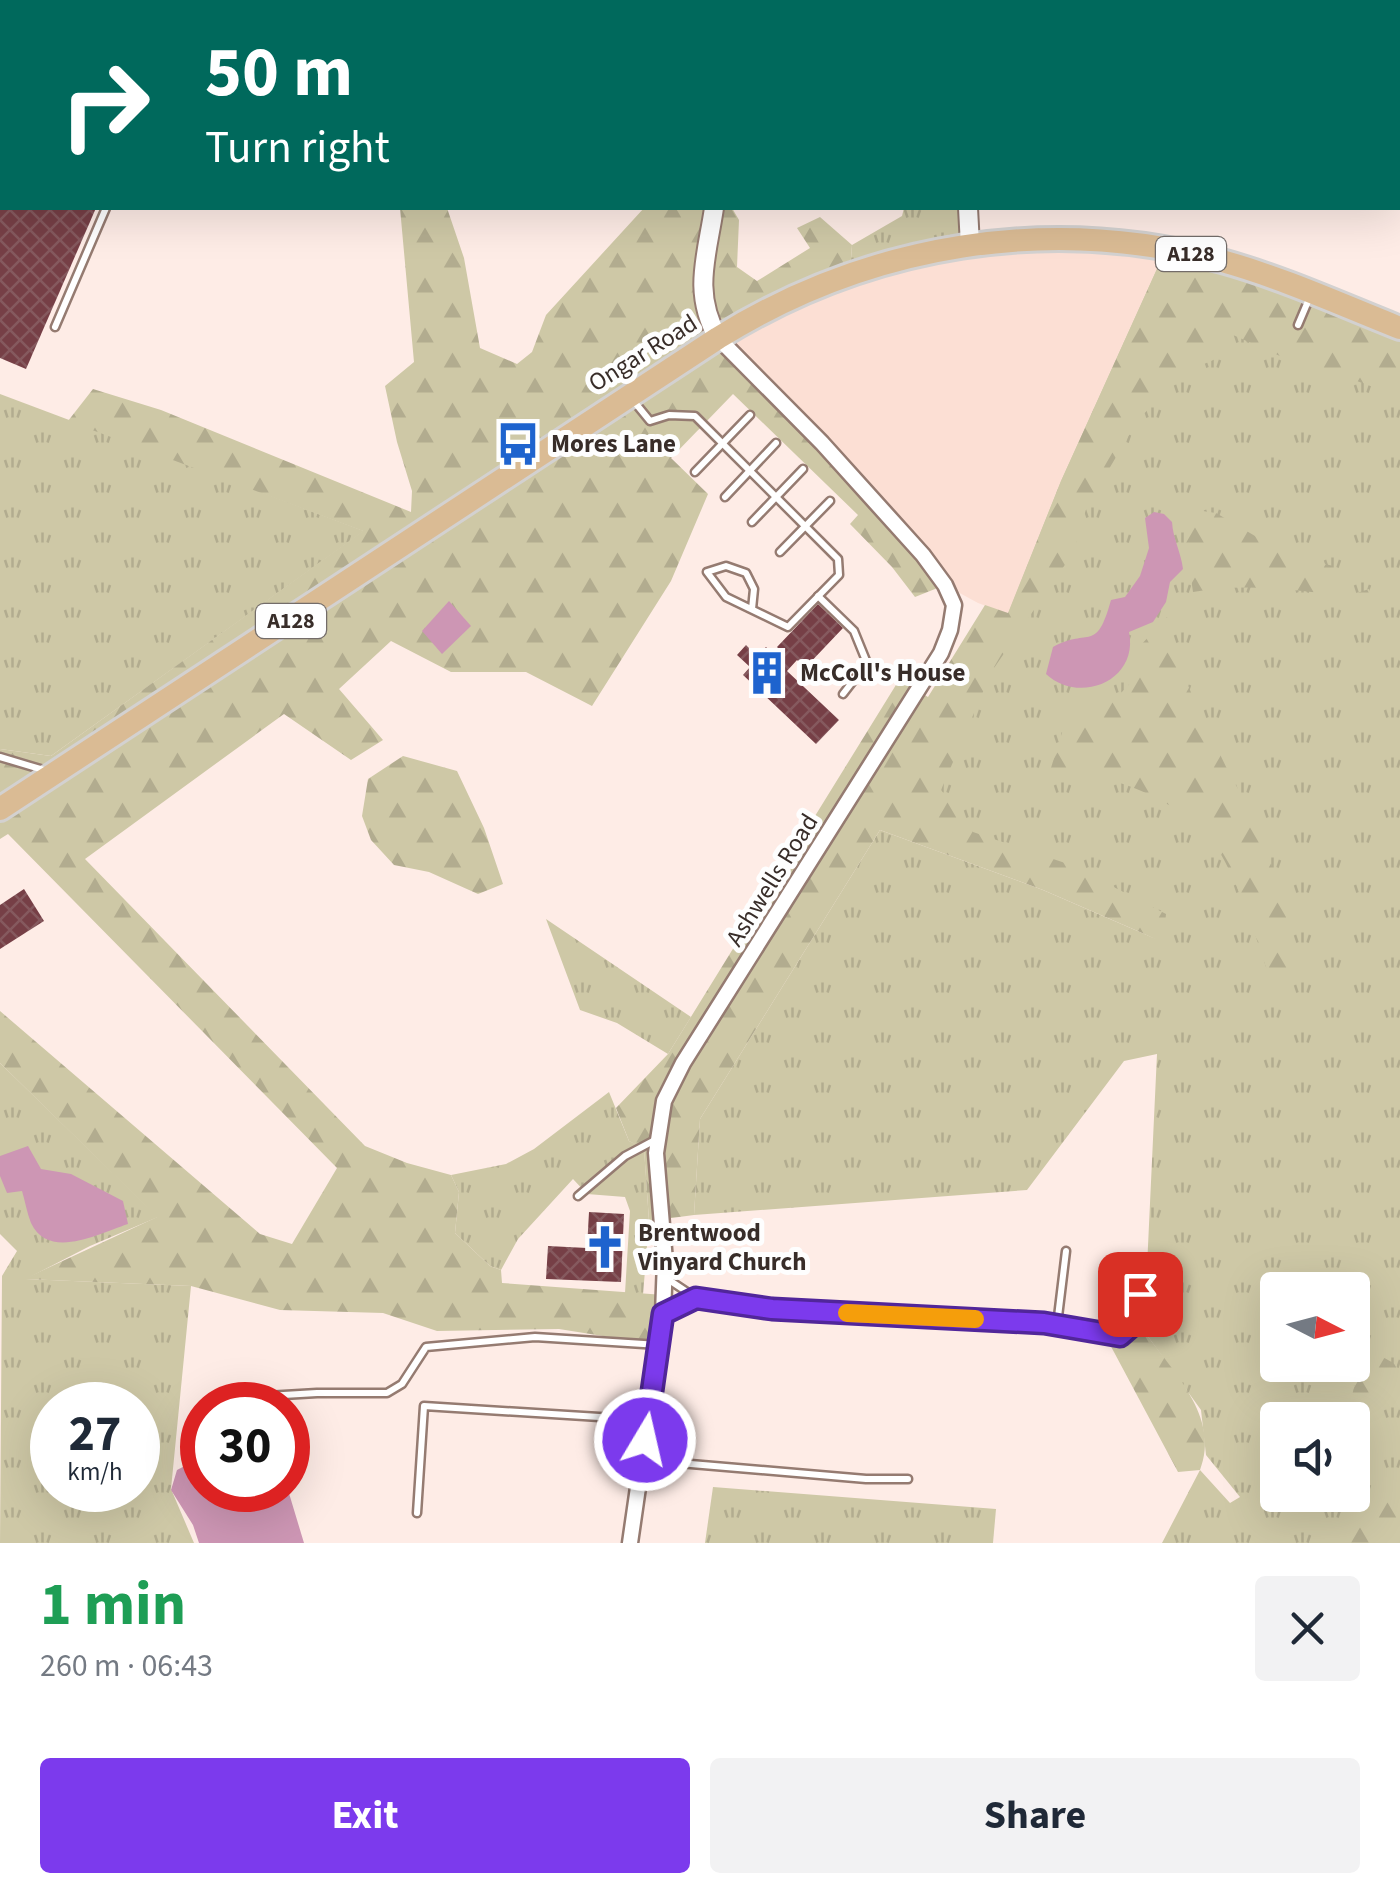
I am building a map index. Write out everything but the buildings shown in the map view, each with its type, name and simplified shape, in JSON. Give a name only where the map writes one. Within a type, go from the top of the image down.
[{"type":"main road","name":"Ongar Road","points":[[0,809],[326,598],[628,394],[764,310],[870,266],[1001,240],[1120,241],[1223,262],[1309,299],[1400,328]]},
{"type":"street","points":[[714,210],[701,282],[707,318],[718,338]]},
{"type":"street","points":[[968,210],[970,244]]},
{"type":"street","name":"Ashwells Road","points":[[630,1543],[663,1314],[665,1277],[656,1153],[664,1101],[940,652],[950,630],[954,605],[923,555],[822,443],[718,338]]},
{"type":"lane","points":[[55,327],[105,210]]},
{"type":"lane","points":[[1298,325],[1309,299]]},
{"type":"lane","points":[[628,394],[650,421],[670,414],[695,416],[838,559],[839,575],[788,627],[726,597],[707,572],[726,566],[746,573],[754,588],[752,609]]},
{"type":"lane","points":[[695,472],[750,415]]},
{"type":"lane","points":[[725,497],[776,443]]},
{"type":"lane","points":[[752,522],[804,469]]},
{"type":"lane","points":[[780,552],[830,502]]},
{"type":"lane","points":[[818,596],[854,631],[867,664],[843,694]]},
{"type":"lane","points":[[0,757],[54,773]]},
{"type":"lane","points":[[578,1196],[624,1156],[658,1138]]},
{"type":"lane","points":[[1058,1325],[1066,1251]]},
{"type":"lane","points":[[665,1277],[696,1298],[772,1309],[1058,1325],[1120,1336],[1136,1322],[1140,1294]]},
{"type":"lane","points":[[663,1314],[696,1298]]},
{"type":"lane","points":[[310,1393],[387,1394],[402,1384],[426,1347],[535,1337],[659,1345]]},
{"type":"lane","points":[[417,1512],[424,1406],[648,1420]]},
{"type":"lane","points":[[642,1460],[866,1480],[908,1479]]},
{"type":"shaded area","points":[[970,245],[1166,249],[1061,481],[1008,614],[945,585],[732,354],[738,325]]},
{"type":"shaded area","points":[[1154,512],[1164,514],[1172,522],[1183,569],[1170,582],[1166,602],[1153,622],[1129,632],[1130,649],[1116,675],[1089,687],[1059,683],[1046,674],[1053,647],[1096,633],[1111,600],[1125,597],[1140,576],[1149,548],[1145,518]]},
{"type":"shaded area","points":[[449,601],[471,626],[442,654],[422,631]]},
{"type":"shaded area","points":[[28,1146],[41,1169],[71,1174],[123,1201],[128,1224],[76,1241],[50,1240],[39,1234],[31,1223],[22,1191],[7,1193],[0,1176],[0,1156]]},
{"type":"shaded area","points":[[180,1468],[180,1504],[171,1490]]},
{"type":"shaded area","points":[[185,1512],[295,1512],[304,1543],[199,1543]]},
{"type":"green space","points":[[400,210],[448,210],[464,258],[480,348],[517,364],[532,352],[546,315],[642,210],[733,210],[739,220],[737,267],[757,281],[810,248],[797,228],[820,217],[852,245],[850,273],[738,325],[732,354],[945,585],[915,597],[850,524],[858,515],[733,394],[671,458],[708,494],[671,581],[592,706],[526,672],[451,672],[391,641],[339,689],[383,740],[351,760],[284,714],[85,859],[365,1146],[451,1175],[459,1192],[455,1233],[490,1266],[501,1270],[502,1283],[664,1295],[659,1345],[559,1329],[437,1331],[383,1313],[280,1310],[191,1286],[24,1279],[157,1217],[0,1063],[0,1011],[260,1234],[292,1244],[337,1168],[8,834],[0,839],[0,749],[51,756],[363,531],[68,421],[93,389],[161,410],[411,512],[412,491],[385,386],[414,362]]},
{"type":"green space","points":[[904,210],[968,210],[970,245],[850,273],[852,245],[902,216]]},
{"type":"green space","points":[[1166,249],[1400,328],[1400,1543],[1162,1543],[1200,1470],[1230,1503],[1240,1497],[1206,1455],[1201,1410],[1144,1331],[1157,1054],[1124,1061],[1027,1190],[694,1215],[700,1119],[880,830],[1043,890],[1156,939],[889,816],[1008,614],[1061,481]]},
{"type":"green space","points":[[1166,249],[1400,328],[1400,397],[1291,361],[1231,334],[1218,358],[1183,373],[1138,420],[1087,506],[1073,553],[992,671],[941,790],[973,832],[1071,865],[1166,914],[1163,942],[1043,890],[880,830],[700,1119],[694,1215],[649,1221],[644,1149],[629,1141],[616,1108],[668,1054],[899,680],[928,697],[985,605],[1008,613],[1061,481]]},
{"type":"green space","points":[[0,394],[364,531],[51,756],[0,749]]},
{"type":"green space","points":[[1189,509],[1216,513],[1284,553],[1333,566],[1320,593],[1241,587],[1193,592],[1185,536]]},
{"type":"green space","points":[[1369,589],[1379,622],[1400,629],[1400,661],[1354,611],[1348,596]]},
{"type":"green space","points":[[1167,617],[1179,664],[1198,709],[1262,831],[1301,970],[1270,979],[1230,872],[1194,819],[1124,784],[1050,771],[1072,701],[1120,694],[1136,677],[1139,647]]},
{"type":"green space","points":[[403,756],[457,771],[484,828],[503,884],[478,894],[429,872],[394,865],[371,840],[362,816],[368,779]]},
{"type":"green space","points":[[546,919],[691,1017],[668,1054],[617,1023],[580,1010]]},
{"type":"green space","points":[[0,1063],[158,1217],[26,1279],[191,1286],[171,1489],[194,1543],[0,1543],[2,1276],[17,1251],[0,1234]]},
{"type":"green space","points":[[609,1092],[629,1141],[644,1148],[649,1221],[643,1295],[625,1293],[630,1211],[625,1197],[587,1194],[573,1179],[518,1239],[501,1270],[490,1266],[455,1233],[459,1192],[451,1175],[506,1164],[534,1149]]},
{"type":"green space","points":[[1144,1331],[1180,1379],[1199,1413],[1205,1450],[1200,1470],[1178,1472],[1107,1339]]},
{"type":"green space","points":[[1370,1350],[1397,1365],[1370,1441],[1370,1402],[1351,1402],[1355,1382],[1370,1382]]},
{"type":"green space","points":[[1400,1485],[1400,1543],[1344,1543],[1348,1524],[1361,1512],[1370,1512],[1370,1504],[1389,1487]]},
{"type":"green space","points":[[713,1487],[996,1509],[993,1543],[705,1543]]},
{"type":"slow traffic","points":[[847,1313],[975,1319]]},
{"type":"place","name":"Mores Lane","points":[[518,444]]},
{"type":"place","name":"McColl's House","points":[[767,673]]},
{"type":"place","name":"Brentwood Vinyard Church","points":[[605,1247]]},
{"type":"route","points":[[645,1440],[663,1314],[696,1298],[772,1309],[1044,1323],[1120,1336],[1136,1322],[1140,1294]]}]
